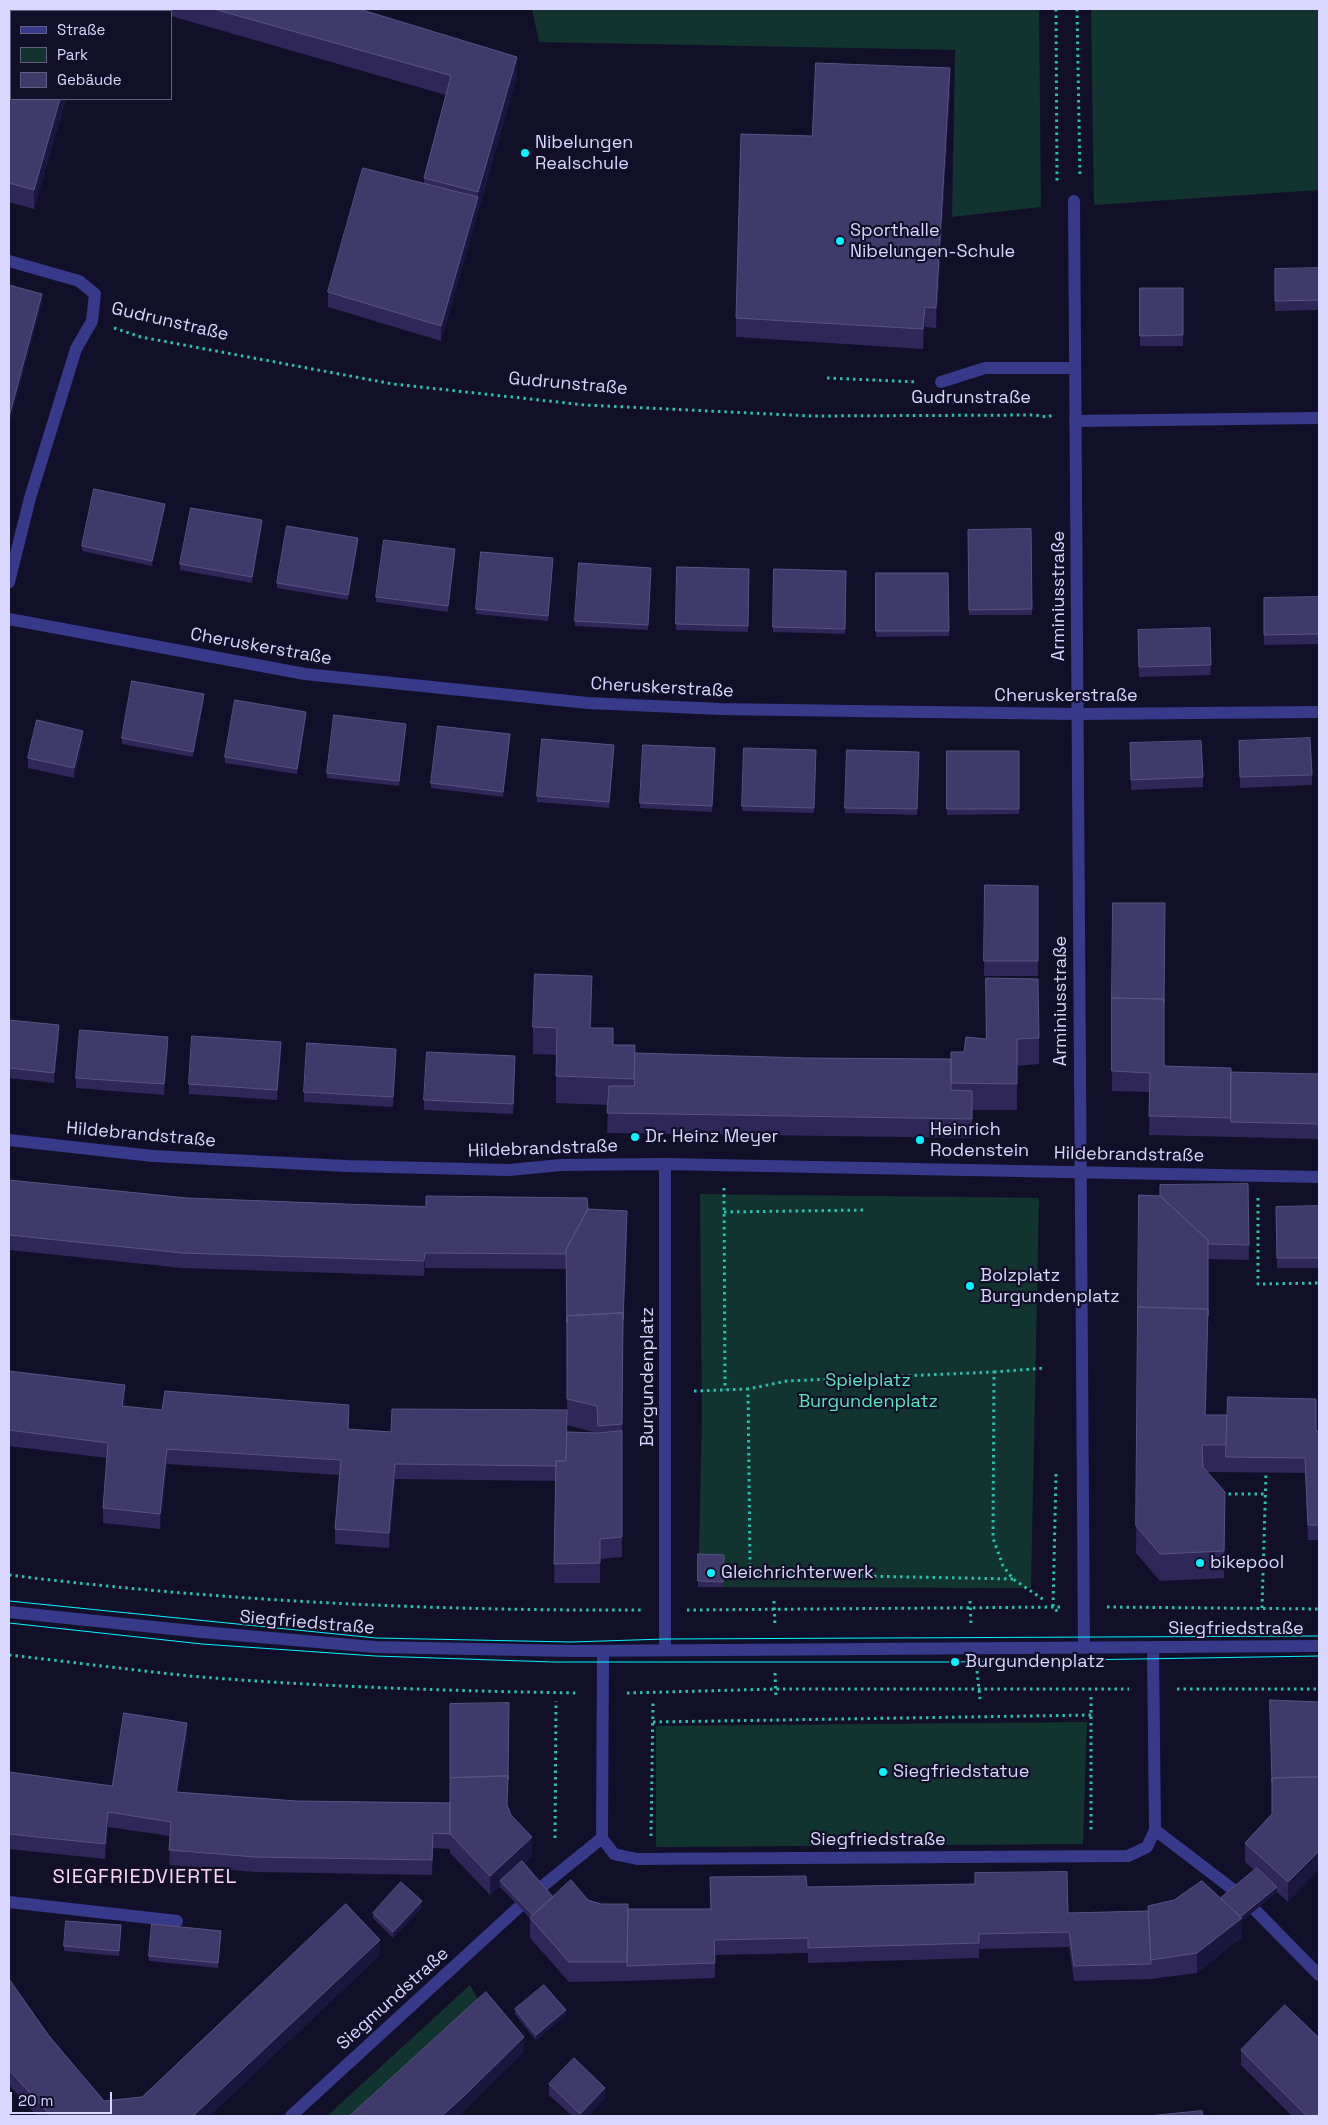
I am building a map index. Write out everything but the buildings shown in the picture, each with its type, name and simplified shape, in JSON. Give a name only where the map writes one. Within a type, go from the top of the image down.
[{"type":"street","name":"Arminiusstraße","points":[[1074,201],[1079,1172]]},
{"type":"street","points":[[9,261],[79,281],[95,294],[92,321],[76,349],[30,498],[9,582]]},
{"type":"street","points":[[941,382],[985,368],[1075,368]]},
{"type":"street","points":[[1075,421],[1319,418]]},
{"type":"street","name":"Cheruskerstraße","points":[[9,619],[305,674],[579,702],[720,709],[1077,714],[1319,712]]},
{"type":"street","name":"Hildebrandstraße","points":[[9,1140],[153,1156],[346,1166],[509,1170],[562,1165],[666,1164],[1319,1177]]},
{"type":"street","name":"Burgundenplatz","points":[[665,1649],[666,1164]]},
{"type":"street","points":[[1079,1172],[1084,1648]]},
{"type":"street","name":"Siegfriedstraße","points":[[9,1612],[202,1632],[375,1647],[603,1650],[1319,1646]]},
{"type":"street","name":"Siegfriedstraße","points":[[602,1838],[614,1854],[637,1859],[1128,1856],[1147,1848],[1155,1830],[1153,1648]]},
{"type":"street","points":[[539,1889],[602,1838],[603,1650]]},
{"type":"street","points":[[1155,1830],[1235,1891]]},
{"type":"street","points":[[9,1902],[177,1921]]},
{"type":"street","name":"Siegmundstraße","points":[[291,2116],[520,1907]]},
{"type":"street","points":[[1254,1910],[1319,1975]]},
{"type":"path","points":[[1074,201],[1080,194],[1077,9]]},
{"type":"path","name":"Gudrunstraße","points":[[92,321],[141,337],[393,384],[585,405],[812,416],[1035,415],[1047,417]]},
{"type":"path","points":[[827,378],[941,382]]},
{"type":"path","points":[[724,1188],[725,1390]]},
{"type":"path","points":[[1258,1196],[1258,1284],[1319,1283]]},
{"type":"path","points":[[724,1212],[866,1210]]},
{"type":"path","points":[[694,1391],[748,1389],[787,1381],[1044,1368]]},
{"type":"path","points":[[994,1372],[993,1538],[1002,1566],[1013,1579],[1044,1600]]},
{"type":"path","points":[[748,1389],[750,1565],[754,1572],[769,1575],[1013,1579]]},
{"type":"path","points":[[1262,1608],[1266,1472]]},
{"type":"path","points":[[1212,1494],[1265,1494]]},
{"type":"path","points":[[9,1575],[83,1584],[313,1603],[406,1608],[625,1610]]},
{"type":"path","points":[[970,1601],[971,1628]]},
{"type":"path","points":[[774,1602],[775,1632]]},
{"type":"path","points":[[1125,1607],[1319,1609]]},
{"type":"path","points":[[691,1610],[1044,1608]]},
{"type":"path","points":[[9,1655],[200,1676],[433,1691],[604,1694],[776,1689],[1319,1689]]},
{"type":"path","points":[[977,1671],[980,1699]]},
{"type":"path","points":[[775,1673],[776,1698]]},
{"type":"path","points":[[1091,1697],[1091,1843]]},
{"type":"path","points":[[555,1838],[556,1701]]},
{"type":"path","points":[[650,1842],[653,1702]]},
{"type":"path","points":[[653,1722],[1091,1715]]},
{"type":"green space","points":[[532,9],[1039,9],[1041,207],[952,217],[955,50],[539,42]]},
{"type":"green space","points":[[1091,9],[1319,9],[1319,190],[1094,205]]},
{"type":"green space","name":"Spielplatz Burgundenplatz","points":[[700,1194],[1039,1198],[1031,1588],[698,1587],[702,1421]]},
{"type":"green space","points":[[1087,1722],[1083,1844],[656,1847],[656,1726]]},
{"type":"green space","points":[[470,1985],[480,2003],[367,2116],[327,2116]]},
{"type":"tram line","points":[[9,1601],[376,1638],[571,1642],[665,1639],[1319,1636]]},
{"type":"tram line","points":[[9,1623],[202,1644],[375,1656],[554,1662],[955,1662],[1319,1656]]},
{"type":"place","name":"Nibelungen Realschule","points":[[525,153]]},
{"type":"place","name":"Sporthalle Nibelungen-Schule","points":[[840,241]]},
{"type":"place","name":"Dr. Heinz Meyer","points":[[635,1137]]},
{"type":"place","name":"Heinrich Rodenstein","points":[[920,1140]]},
{"type":"place","name":"Bolzplatz Burgundenplatz","points":[[970,1286]]},
{"type":"place","name":"bikepool","points":[[1200,1563]]},
{"type":"place","name":"Gleichrichterwerk","points":[[711,1573]]},
{"type":"place","name":"Burgundenplatz","points":[[955,1662]]},
{"type":"place","name":"Siegfriedstatue","points":[[883,1772]]},
{"type":"district","name":"SIEGFRIEDVIERTEL","points":[[145,1878]]}]
